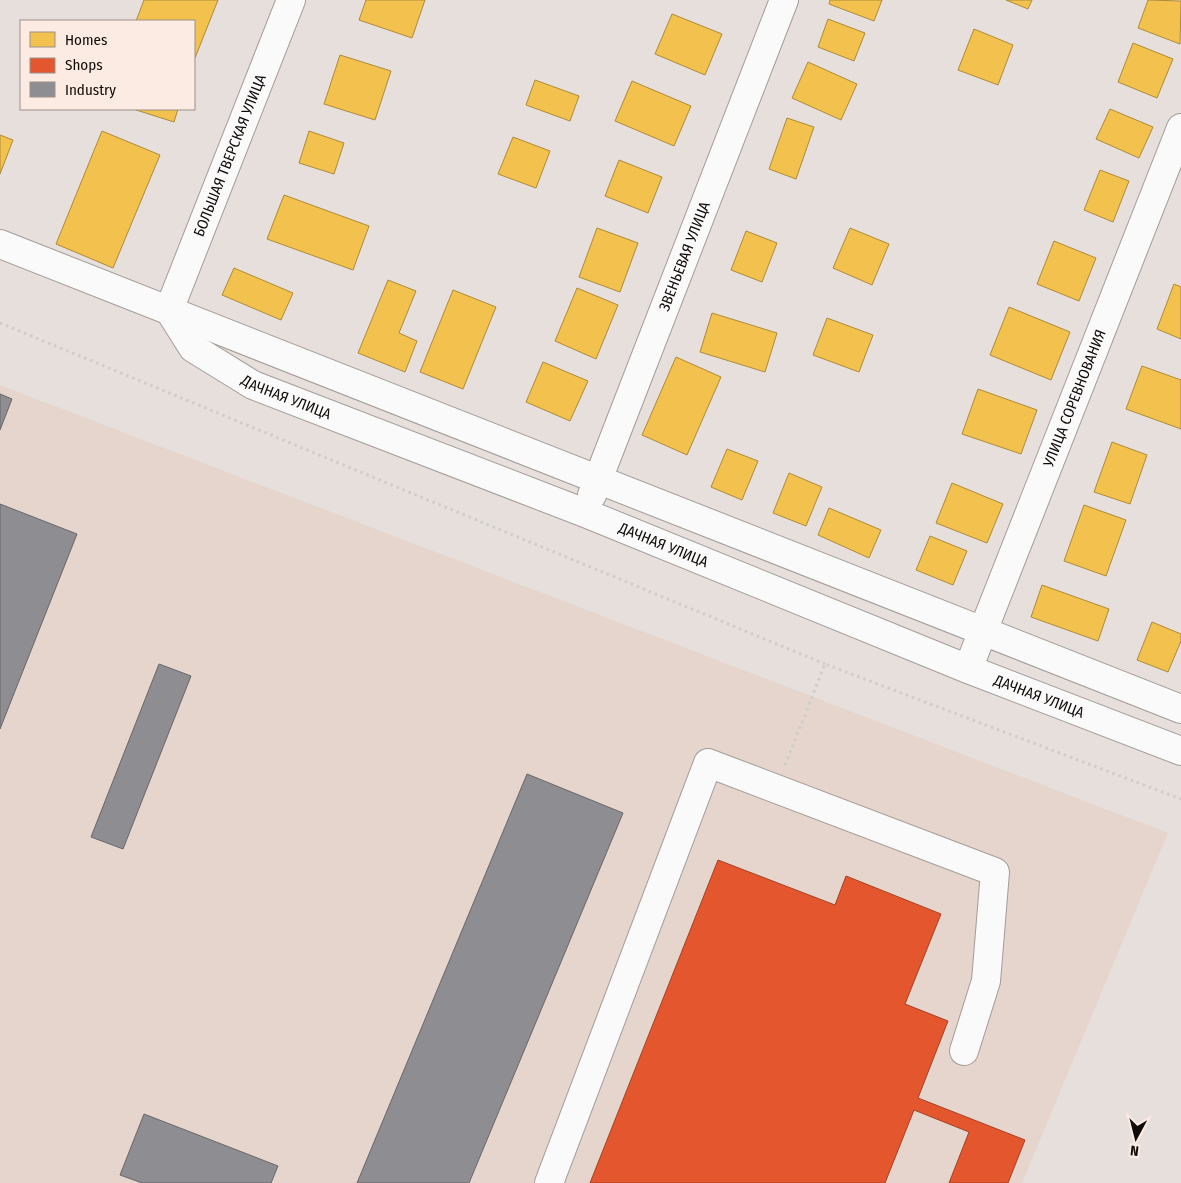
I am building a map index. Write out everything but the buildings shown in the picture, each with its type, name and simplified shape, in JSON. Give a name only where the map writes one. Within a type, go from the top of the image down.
[{"type":"street","name":"БОЛЬШАЯ ТВЕРСКАЯ УЛИЦА","points":[[169,310],[290,0]]},
{"type":"street","name":"ЗВЕНЬЕВАЯ УЛИЦА","points":[[585,513],[784,0]]},
{"type":"street","name":"УЛИЦА СОРЕВНОВАНИЯ","points":[[968,669],[1181,128]]},
{"type":"street","points":[[0,244],[1181,709]]},
{"type":"street","name":"ДАЧНАЯ УЛИЦА","points":[[169,310],[193,348],[253,385],[585,513],[968,669],[1181,751]]},
{"type":"street","points":[[549,1183],[708,763],[996,872],[986,981],[964,1051]]},
{"type":"path","points":[[0,323],[825,664],[1181,799]]},
{"type":"path","points":[[775,789],[825,664]]},
{"type":"shaded area","points":[[0,385],[1168,833],[1022,1183],[0,1183]]}]
